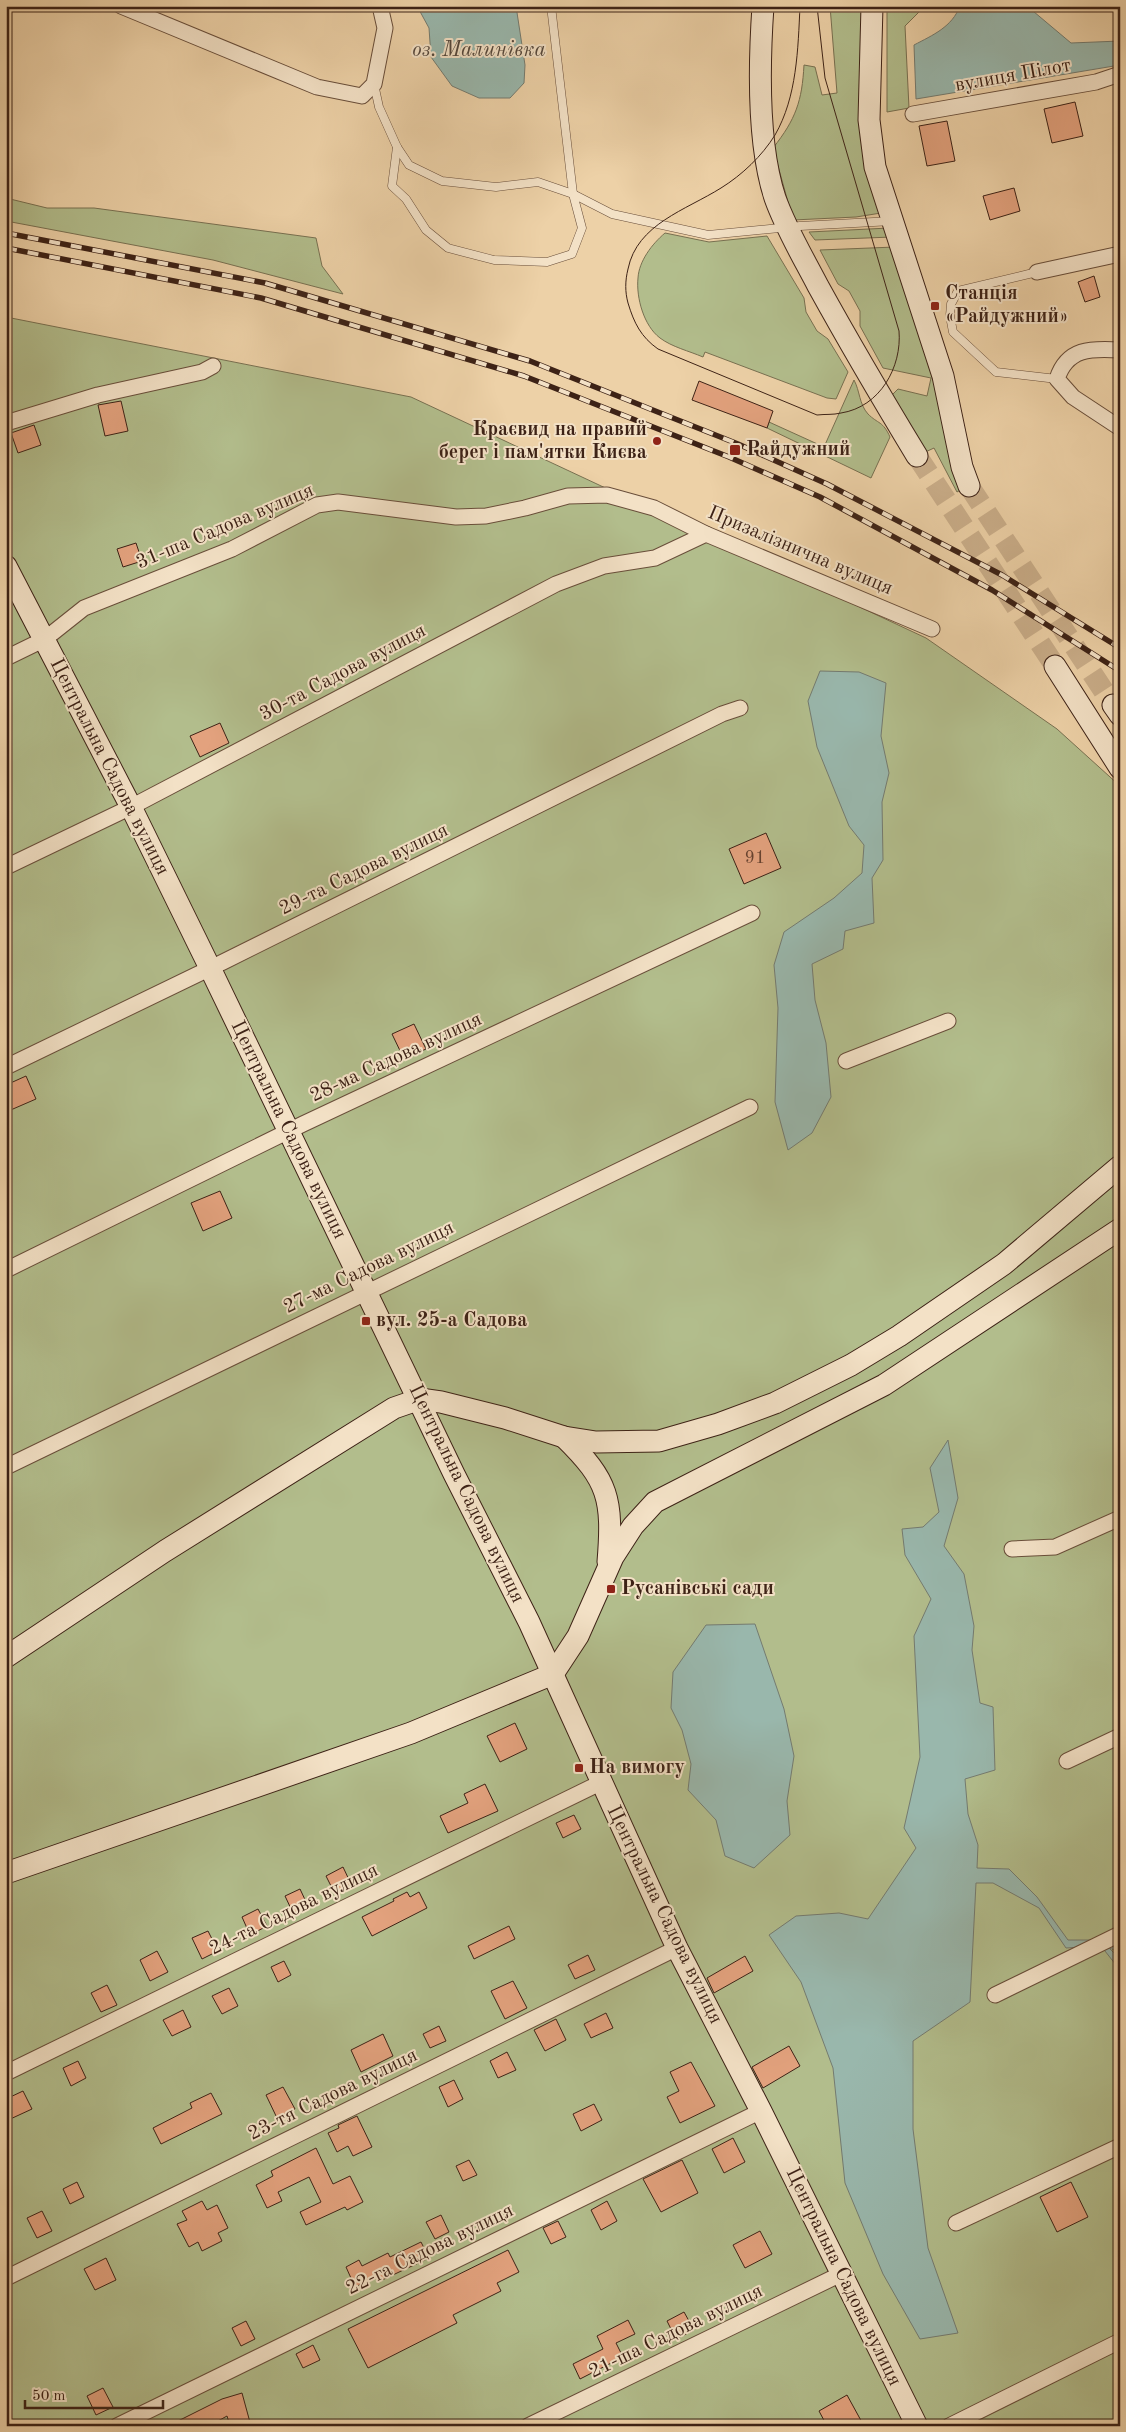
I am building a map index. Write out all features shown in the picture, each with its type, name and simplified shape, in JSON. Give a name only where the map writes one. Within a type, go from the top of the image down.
[{"type":"main road","points":[[763,6],[760,62],[767,162],[775,197],[787,228],[863,366],[917,456]]},
{"type":"main road","points":[[872,6],[869,120],[875,167],[943,376],[962,467],[970,486]]},
{"type":"main road","name":"Центральна Садова вулиця","points":[[6,566],[131,807],[210,968],[553,1674],[600,1782],[677,1948],[761,2111],[917,2426]]},
{"type":"main road","points":[[1055,666],[1120,768]]},
{"type":"main road","points":[[6,1657],[165,1551],[394,1408],[420,1399],[505,1418],[564,1437],[596,1442],[659,1441],[718,1424],[783,1398],[851,1365],[939,1310],[1004,1264],[1120,1166]]},
{"type":"main road","points":[[6,1873],[411,1733],[553,1674],[578,1636],[607,1570],[633,1526],[655,1502],[884,1385],[1120,1229]]},
{"type":"main road","points":[[564,1437],[587,1460],[606,1491],[611,1526],[607,1570]]},
{"type":"street","points":[[121,6],[317,87],[362,96],[374,84],[385,28],[380,6]]},
{"type":"street","name":"вулиця Пілот","points":[[913,114],[1096,82],[1120,74]]},
{"type":"street","points":[[1038,272],[1120,254]]},
{"type":"street","points":[[1120,350],[1095,349],[1071,357],[1062,366],[1057,379],[1073,397],[1120,428]]},
{"type":"street","points":[[6,423],[98,395],[202,372],[214,366]]},
{"type":"street","name":"31-ша Садова вулиця","points":[[6,658],[45,639],[84,608],[232,549],[317,505],[338,502],[456,517],[486,516],[568,496],[607,495],[654,508]]},
{"type":"street","name":"Призалізнична вулиця","points":[[654,508],[706,534],[932,629]]},
{"type":"street","name":"30-та Садова вулиця","points":[[6,867],[131,807],[556,584],[604,566],[655,558],[706,534]]},
{"type":"street","name":"29-та Садова вулиця","points":[[6,1067],[722,714],[740,708]]},
{"type":"street","name":"28-ма Садова вулиця","points":[[6,1270],[289,1131],[752,913]]},
{"type":"street","points":[[846,1061],[948,1020]]},
{"type":"street","name":"27-ма Садова вулиця","points":[[6,1467],[366,1291],[750,1107]]},
{"type":"street","points":[[1012,1549],[1055,1547],[1120,1518]]},
{"type":"street","points":[[1067,1761],[1120,1736]]},
{"type":"street","name":"24-та Садова вулиця","points":[[6,2073],[600,1782]]},
{"type":"street","points":[[995,1994],[1120,1934]]},
{"type":"street","name":"23-тя Садова вулиця","points":[[6,2278],[677,1948]]},
{"type":"street","name":"22-га Садова вулиця","points":[[117,2426],[761,2111]]},
{"type":"street","points":[[956,2223],[1120,2146]]},
{"type":"street","name":"21-ша Садова вулиця","points":[[528,2426],[841,2274]]},
{"type":"street","points":[[949,2426],[1120,2341]]},
{"type":"lane","points":[[397,147],[392,186],[406,199],[426,230],[448,248],[494,260],[547,262],[572,254],[582,228],[573,194],[551,6]]},
{"type":"lane","points":[[374,84],[379,106],[397,147],[409,165],[442,181],[496,187],[538,182],[573,194],[612,214],[708,235],[893,221]]},
{"type":"lane","points":[[1038,272],[958,291],[951,304],[950,316],[953,332],[996,372],[1057,379]]},
{"type":"green space","points":[[830,6],[865,6],[881,213],[856,217],[793,220],[773,148],[787,128],[796,109],[802,89],[804,65],[815,67],[822,95],[837,93]]},
{"type":"green space","points":[[887,6],[928,6],[921,10],[905,26],[909,108],[887,112]]},
{"type":"green space","points":[[6,198],[47,208],[94,208],[316,238],[322,266],[343,294],[213,260],[6,221]]},
{"type":"green space","points":[[889,228],[892,237],[815,240],[809,232]]},
{"type":"green space","points":[[665,233],[709,242],[767,236],[804,298],[806,312],[817,331],[828,339],[848,372],[836,399],[827,398],[705,352],[703,357],[670,344],[654,333],[642,311],[638,294],[638,278],[641,265],[647,253]]},
{"type":"green space","points":[[895,247],[964,488],[957,492],[934,448],[921,454],[890,397],[898,389],[927,396],[931,378],[883,368],[860,326],[860,311],[849,291],[838,284],[820,250]]},
{"type":"green space","name":"Русанівські сади","points":[[6,317],[411,397],[926,638],[1057,729],[1120,786],[1120,2426],[6,2426]]},
{"type":"green space","points":[[854,380],[865,410],[883,425],[890,437],[871,478],[767,428],[769,422],[824,447]]},
{"type":"water","name":"оз. Малинівка","points":[[417,6],[516,6],[525,65],[524,83],[510,98],[479,98],[452,86],[431,57],[429,28]]},
{"type":"water","points":[[960,6],[1027,6],[1071,43],[1120,41],[1120,65],[916,99],[914,45],[947,25]]},
{"type":"water","points":[[820,671],[859,672],[886,683],[881,736],[889,773],[882,802],[883,860],[872,878],[874,923],[845,931],[843,949],[812,964],[815,1000],[826,1043],[831,1097],[812,1133],[788,1150],[775,1102],[778,1008],[774,965],[784,932],[834,898],[862,873],[864,845],[849,826],[817,747],[808,701]]},
{"type":"water","points":[[948,1440],[958,1498],[944,1546],[964,1574],[974,1626],[972,1650],[980,1703],[993,1707],[995,1770],[965,1779],[968,1814],[978,1845],[977,1868],[1009,1869],[1037,1897],[1068,1940],[1115,1940],[1120,1946],[1120,1952],[1109,1948],[1120,1959],[1120,1970],[1101,1946],[1066,1948],[1039,1908],[993,1883],[976,1883],[970,2002],[913,2041],[913,2129],[928,2248],[958,2333],[920,2339],[883,2274],[845,2183],[833,2068],[801,1982],[769,1935],[796,1916],[839,1913],[868,1919],[916,1848],[904,1828],[920,1757],[914,1636],[931,1599],[905,1555],[902,1529],[923,1527],[939,1512],[930,1468]]},
{"type":"water","points":[[755,1624],[784,1709],[794,1756],[787,1801],[790,1835],[754,1868],[725,1856],[716,1820],[688,1790],[691,1764],[682,1730],[671,1708],[673,1672],[706,1625]]},
{"type":"building","points":[[1075,102],[1083,136],[1052,143],[1044,109]]},
{"type":"building","points":[[947,121],[955,161],[927,166],[919,126]]},
{"type":"building","points":[[1014,188],[1020,211],[990,220],[983,196]]},
{"type":"building","points":[[1094,276],[1100,297],[1085,302],[1078,282]]},
{"type":"building","points":[[699,381],[773,411],[767,428],[692,400]]},
{"type":"building","points":[[121,401],[128,431],[105,436],[98,405]]},
{"type":"building","points":[[34,425],[41,445],[18,453],[11,433]]},
{"type":"building","points":[[136,543],[142,561],[123,567],[117,549]]},
{"type":"building","points":[[220,723],[229,743],[200,757],[190,736]]},
{"type":"building","points":[[766,833],[781,868],[744,884],[729,849]]},
{"type":"building","points":[[414,1024],[426,1049],[404,1059],[392,1034]]},
{"type":"building","points":[[26,1076],[36,1099],[6,1112],[6,1085]]},
{"type":"building","points":[[220,1191],[232,1218],[203,1231],[191,1203]]},
{"type":"building","points":[[515,1723],[527,1749],[500,1762],[487,1736]]},
{"type":"building","points":[[485,1784],[498,1811],[448,1833],[440,1816],[468,1803],[464,1794]]},
{"type":"building","points":[[574,1815],[581,1829],[563,1838],[556,1823]]},
{"type":"building","points":[[343,1867],[351,1884],[334,1892],[326,1876]]},
{"type":"building","points":[[300,1889],[308,1906],[293,1913],[285,1896]]},
{"type":"building","points":[[407,1892],[410,1897],[419,1892],[427,1908],[372,1936],[362,1917],[394,1901],[393,1899]]},
{"type":"building","points":[[258,1909],[267,1926],[250,1935],[242,1917]]},
{"type":"building","points":[[509,1926],[515,1939],[474,1959],[468,1946]]},
{"type":"building","points":[[208,1931],[218,1951],[202,1959],[192,1938]]},
{"type":"building","points":[[157,1951],[168,1972],[150,1981],[140,1960]]},
{"type":"building","points":[[588,1955],[595,1970],[575,1979],[568,1965]]},
{"type":"building","points":[[745,1956],[753,1971],[714,1993],[707,1978]]},
{"type":"building","points":[[284,1961],[291,1975],[278,1982],[271,1967]]},
{"type":"building","points":[[513,1981],[527,2008],[505,2019],[491,1991]]},
{"type":"building","points":[[107,1985],[117,2005],[101,2012],[91,1993]]},
{"type":"building","points":[[229,1988],[238,2006],[222,2014],[212,1996]]},
{"type":"building","points":[[183,2010],[191,2027],[172,2036],[163,2020]]},
{"type":"building","points":[[606,2013],[613,2028],[591,2038],[584,2024]]},
{"type":"building","points":[[556,2019],[566,2040],[545,2051],[534,2030]]},
{"type":"building","points":[[439,2026],[446,2041],[430,2048],[423,2034]]},
{"type":"building","points":[[383,2034],[393,2056],[361,2072],[351,2050]]},
{"type":"building","points":[[789,2046],[800,2066],[763,2088],[752,2067]]},
{"type":"building","points":[[507,2052],[516,2070],[498,2078],[490,2061]]},
{"type":"building","points":[[78,2061],[86,2078],[71,2086],[63,2068]]},
{"type":"building","points":[[691,2062],[715,2106],[680,2123],[667,2097],[679,2091],[670,2072]]},
{"type":"building","points":[[454,2080],[463,2099],[448,2107],[439,2087]]},
{"type":"building","points":[[283,2087],[295,2109],[277,2118],[266,2095]]},
{"type":"building","points":[[23,2091],[32,2109],[6,2121],[6,2099]]},
{"type":"building","points":[[211,2093],[222,2114],[161,2144],[153,2128],[192,2108],[190,2103]]},
{"type":"building","points":[[594,2104],[602,2120],[581,2131],[573,2114]]},
{"type":"building","points":[[357,2116],[372,2147],[353,2156],[348,2146],[337,2152],[328,2133],[339,2128],[338,2125]]},
{"type":"building","points":[[733,2138],[745,2162],[724,2173],[712,2149]]},
{"type":"building","points":[[316,2148],[333,2184],[350,2176],[363,2202],[347,2210],[345,2207],[306,2225],[300,2212],[321,2202],[309,2177],[278,2192],[282,2201],[267,2208],[256,2185],[273,2176],[271,2171]]},
{"type":"building","points":[[469,2160],[477,2175],[463,2181],[456,2166]]},
{"type":"building","points":[[682,2160],[698,2193],[661,2212],[643,2179]]},
{"type":"building","points":[[77,2182],[84,2197],[70,2204],[63,2189]]},
{"type":"building","points":[[1071,2182],[1088,2217],[1057,2232],[1040,2197]]},
{"type":"building","points":[[202,2201],[207,2210],[217,2205],[228,2228],[218,2233],[222,2241],[202,2251],[198,2242],[189,2247],[177,2224],[187,2220],[182,2211]]},
{"type":"building","points":[[607,2201],[617,2221],[601,2230],[591,2210]]},
{"type":"building","points":[[42,2211],[52,2231],[37,2238],[27,2218]]},
{"type":"building","points":[[441,2215],[449,2232],[435,2239],[426,2222]]},
{"type":"building","points":[[558,2221],[566,2237],[551,2244],[543,2228]]},
{"type":"building","points":[[760,2231],[772,2254],[745,2268],[733,2245]]},
{"type":"building","points":[[421,2242],[429,2258],[380,2281],[378,2276],[355,2287],[346,2267],[359,2260],[362,2266],[388,2253],[390,2257]]},
{"type":"building","points":[[508,2250],[519,2272],[497,2283],[501,2291],[453,2315],[457,2323],[368,2368],[348,2329]]},
{"type":"building","points":[[106,2258],[116,2280],[95,2290],[84,2269]]},
{"type":"building","points":[[684,2312],[694,2330],[676,2339],[667,2321]]},
{"type":"building","points":[[628,2320],[635,2334],[616,2343],[623,2357],[580,2379],[573,2364],[603,2349],[597,2336]]},
{"type":"building","points":[[246,2321],[255,2339],[241,2346],[232,2328]]},
{"type":"building","points":[[313,2345],[320,2360],[303,2368],[296,2354]]},
{"type":"building","points":[[103,2388],[113,2407],[96,2415],[87,2396]]},
{"type":"building","points":[[242,2393],[251,2426],[230,2426],[227,2416],[209,2426],[168,2426],[222,2399]]},
{"type":"building","points":[[847,2395],[864,2426],[827,2426],[819,2411]]},
{"type":"tunnel","points":[[917,456],[1055,666]]},
{"type":"tunnel","points":[[969,486],[1113,705]]},
{"type":"tram line","points":[[800,6],[797,56],[792,89],[788,105],[775,135],[758,158],[736,177],[721,188],[665,220],[641,240],[633,254],[628,269],[626,291],[628,303],[636,323],[647,340],[658,349],[817,415],[838,414],[867,403],[886,383],[897,358],[899,345],[899,331],[825,78],[817,6]]},
{"type":"railway","points":[[6,233],[265,283],[530,361],[738,444],[827,484],[1002,575],[1120,648]]},
{"type":"railway","points":[[6,248],[261,298],[524,376],[729,457],[820,497],[992,590],[1120,671]]},
{"type":"place","name":"Станція «Райдужний»","points":[[935,306]]},
{"type":"place","name":"Краєвид на правий берег і пам'ятки Києва","points":[[657,441]]},
{"type":"place","name":"Райдужний","points":[[735,450]]},
{"type":"place","name":"вул. 25-а Садова","points":[[366,1321]]},
{"type":"place","name":"Русанівські сади","points":[[611,1589]]},
{"type":"place","name":"На вимогу","points":[[579,1768]]}]
